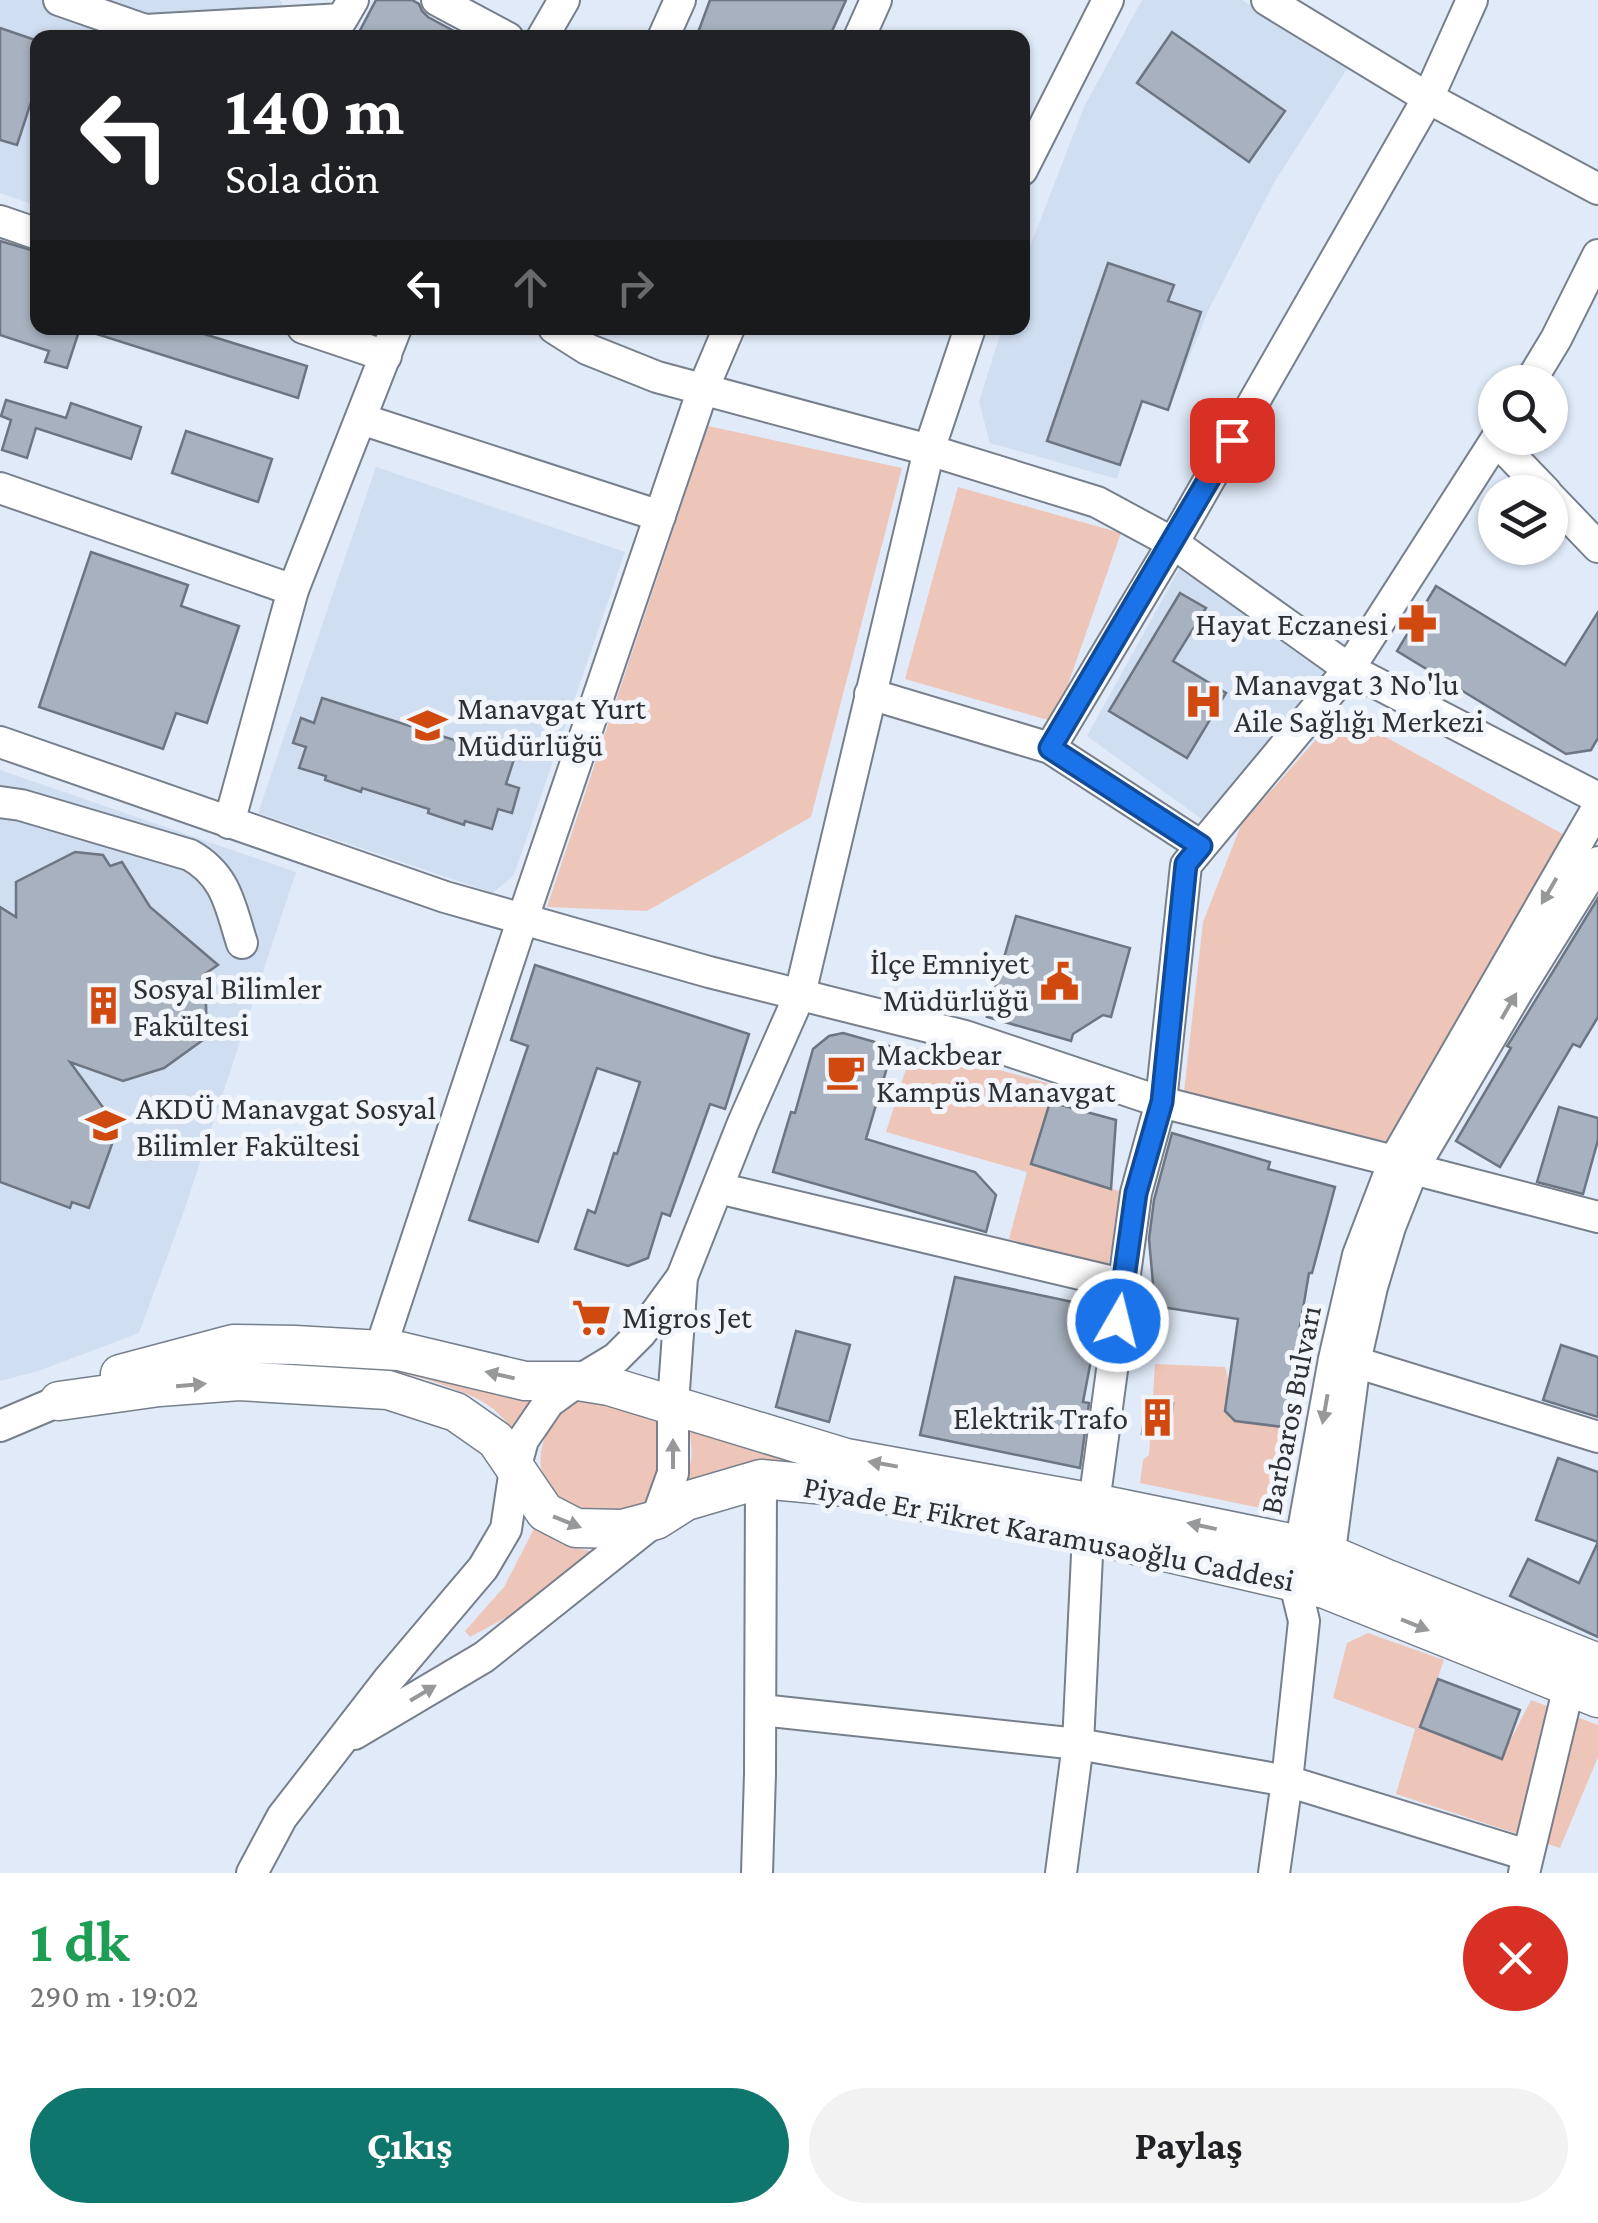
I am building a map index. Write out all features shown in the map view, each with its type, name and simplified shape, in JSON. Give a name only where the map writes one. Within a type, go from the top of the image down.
[{"type":"main road","name":"Piyade Er Fikret Karamusaoğlu Caddesi","points":[[59,1401],[122,1372],[233,1344],[399,1351],[525,1381],[578,1381],[609,1386],[846,1458],[1091,1519],[1387,1580],[1588,1682]]},
{"type":"main road","name":"Piyade Er Fikret Karamusaoğlu Caddesi","points":[[59,1401],[239,1381],[388,1390],[456,1412],[496,1440],[545,1512],[576,1528],[622,1530],[656,1520],[686,1501],[761,1479],[1091,1519]]},
{"type":"street","points":[[59,0],[134,30]]},
{"type":"street","points":[[436,0],[493,30]]},
{"type":"street","points":[[547,30],[564,0]]},
{"type":"street","points":[[667,30],[680,0]]},
{"type":"street","points":[[863,30],[876,0]]},
{"type":"street","points":[[1030,154],[1108,0]]},
{"type":"street","points":[[1268,0],[1428,98],[1598,189]]},
{"type":"street","points":[[1050,748],[1173,543],[1428,98],[1472,0]]},
{"type":"street","points":[[184,30],[344,14]]},
{"type":"street","points":[[0,220],[30,231]]},
{"type":"street","points":[[1540,365],[1598,255]]},
{"type":"street","points":[[324,335],[386,356]]},
{"type":"street","points":[[229,823],[293,590],[394,335]]},
{"type":"street","points":[[565,335],[588,349],[657,377],[929,450],[1097,502],[1173,543],[1349,670],[1598,798]]},
{"type":"street","points":[[380,1350],[703,389],[726,335]]},
{"type":"street","points":[[252,1873],[282,1817],[388,1679],[484,1568],[506,1529],[514,1469],[523,1440],[540,1414],[578,1381],[616,1358],[641,1333],[682,1277],[800,994],[929,450],[968,335]]},
{"type":"street","points":[[361,419],[660,516]]},
{"type":"street","points":[[1061,1873],[1078,1744],[1091,1519],[1136,1193],[1162,1102],[1186,864],[1349,670],[1486,455]]},
{"type":"street","points":[[1511,455],[1529,475]]},
{"type":"street","points":[[0,488],[293,590]]},
{"type":"street","points":[[1568,516],[1598,547]]},
{"type":"street","points":[[870,694],[1050,748],[1201,846]]},
{"type":"street","points":[[0,742],[445,897],[710,972],[965,1036],[1162,1102],[1598,1217]]},
{"type":"street","points":[[0,802],[190,854],[212,870],[224,886],[242,943]]},
{"type":"street","name":"Barbaros Bulvarı","points":[[1287,1781],[1334,1359],[1358,1255],[1598,806]]},
{"type":"street","name":"Barbaros Bulvarı","points":[[1312,1567],[1372,1286],[1403,1165],[1598,862]]},
{"type":"street","points":[[718,1188],[1122,1284]]},
{"type":"street","points":[[339,1743],[484,1657],[656,1520],[673,1473],[673,1404],[682,1277]]},
{"type":"street","points":[[1355,1362],[1598,1437]]},
{"type":"street","name":"Piyade Er Fikret Karamusaoğlu Caddesi","points":[[0,1426],[59,1401]]},
{"type":"street","points":[[756,1873],[761,1479]]},
{"type":"street","points":[[761,1710],[1078,1744],[1287,1781],[1525,1864],[1588,1682]]},
{"type":"street","points":[[1274,1873],[1287,1781]]},
{"type":"shaded area","points":[[0,0],[280,0],[299,30],[30,30],[30,204],[0,193]]},
{"type":"shaded area","points":[[1142,0],[1242,0],[1347,69],[1275,181],[1209,309],[1168,410],[1141,402],[1117,479],[990,443],[979,402],[1000,335],[1030,335],[1030,247],[1084,107]]},
{"type":"shaded area","points":[[708,426],[902,468],[811,817],[647,911],[547,907]]},
{"type":"shaded area","name":"Manavgat Yurt Müdürlüğü","points":[[376,467],[625,552],[514,875],[493,893],[258,813]]},
{"type":"shaded area","points":[[958,487],[1121,533],[1055,722],[905,679]]},
{"type":"shaded area","name":"Manavgat 3 No'lu Aile Sağlığı Merkezi","points":[[1182,564],[1331,668],[1203,820],[1087,736]]},
{"type":"shaded area","points":[[1340,712],[1570,838],[1386,1144],[1184,1092],[1203,922],[1241,825]]},
{"type":"shaded area","name":"AKDÜ Manavgat Sosyal Bilimler Fakültesi","points":[[0,770],[296,872],[185,1208],[139,1333],[0,1381]]},
{"type":"shaded area","points":[[913,1047],[1055,1085],[1031,1164],[1126,1193],[1107,1267],[1009,1239],[1027,1172],[886,1132]]},
{"type":"shaded area","points":[[355,1356],[545,1392],[519,1440],[488,1405],[420,1378],[343,1367],[238,1373],[236,1363]]},
{"type":"shaded area","points":[[1155,1364],[1225,1367],[1226,1411],[1235,1421],[1283,1427],[1270,1510],[1140,1483],[1143,1460],[1149,1455]]},
{"type":"shaded area","points":[[583,1398],[640,1410],[659,1425],[663,1438],[659,1487],[642,1506],[619,1519],[598,1520],[561,1502],[547,1485],[542,1471],[543,1442],[549,1429]]},
{"type":"shaded area","points":[[688,1424],[828,1461],[679,1491],[691,1459]]},
{"type":"shaded area","points":[[537,1523],[560,1543],[600,1552],[542,1598],[470,1637],[465,1631],[504,1587]]},
{"type":"shaded area","points":[[1368,1633],[1444,1660],[1420,1728],[1501,1759],[1531,1700],[1598,1725],[1598,1757],[1560,1848],[1396,1794],[1415,1729],[1333,1698],[1347,1643]]},
{"type":"building","points":[[376,0],[412,0],[428,17],[452,30],[360,30]]},
{"type":"building","points":[[710,0],[846,0],[833,30],[699,30]]},
{"type":"building","points":[[0,28],[30,38],[30,105],[17,145],[0,140]]},
{"type":"building","points":[[1172,32],[1285,111],[1249,162],[1137,83]]},
{"type":"building","points":[[0,241],[30,250],[30,335],[78,335],[67,368],[45,362],[49,351],[0,335]]},
{"type":"building","points":[[1108,263],[1174,285],[1168,301],[1201,312],[1168,410],[1142,401],[1120,465],[1047,441]]},
{"type":"building","points":[[99,335],[207,335],[307,366],[298,398]]},
{"type":"building","points":[[6,400],[66,418],[71,403],[141,427],[131,459],[36,428],[27,458],[2,450],[11,420],[1,416]]},
{"type":"building","points":[[186,431],[272,459],[258,502],[172,473]]},
{"type":"building","points":[[91,552],[188,585],[181,606],[239,626],[207,723],[176,713],[163,749],[39,707]]},
{"type":"building","points":[[1436,586],[1565,665],[1598,612],[1598,738],[1591,750],[1566,754],[1397,651]]},
{"type":"building","name":"Manavgat 3 No'lu Aile Sağlığı Merkezi","points":[[1180,593],[1206,608],[1173,661],[1226,693],[1187,758],[1109,711]]},
{"type":"building","points":[[322,698],[514,759],[506,784],[519,788],[512,813],[498,809],[492,829],[465,821],[464,825],[428,813],[429,809],[362,788],[361,792],[299,768],[306,747],[293,743],[301,718],[314,723]]},
{"type":"building","name":"Sosyal Bilimler Fakültesi","points":[[75,852],[103,855],[110,866],[122,862],[150,907],[218,965],[205,974],[207,1037],[164,1068],[123,1081],[70,1062],[110,1117],[106,1119],[116,1133],[89,1208],[72,1202],[70,1208],[0,1182],[0,907],[16,917],[16,882]]},
{"type":"building","points":[[1598,898],[1598,1017],[1580,1047],[1573,1044],[1500,1167],[1456,1141],[1511,1048],[1507,1046]]},
{"type":"building","name":"İlçe Emniyet Müdürlüğü","points":[[1016,916],[1130,948],[1111,1017],[1103,1015],[1073,1034],[1071,1041],[987,1017]]},
{"type":"building","points":[[535,965],[749,1034],[725,1109],[710,1104],[670,1216],[662,1213],[648,1258],[628,1266],[575,1249],[588,1210],[595,1213],[640,1082],[597,1068],[538,1242],[469,1220],[528,1046],[511,1040]]},
{"type":"building","points":[[843,1033],[893,1047],[866,1139],[975,1172],[996,1195],[986,1232],[773,1172],[813,1049],[829,1036]]},
{"type":"building","points":[[1050,1102],[1116,1120],[1111,1189],[1031,1164]]},
{"type":"building","points":[[1559,1107],[1598,1118],[1598,1140],[1583,1194],[1537,1182]]},
{"type":"building","points":[[1172,1133],[1270,1162],[1268,1169],[1335,1187],[1309,1273],[1283,1427],[1235,1421],[1225,1411],[1238,1319],[1155,1306],[1149,1239],[1154,1200]]},
{"type":"building","points":[[955,1277],[1101,1308],[1083,1402],[1089,1403],[1080,1468],[920,1435]]},
{"type":"building","points":[[796,1331],[850,1345],[829,1422],[776,1407]]},
{"type":"building","points":[[1561,1345],[1598,1357],[1598,1417],[1543,1400]]},
{"type":"building","name":"Elektrik Trafo","points":[[1146,1400],[1173,1403],[1170,1437],[1142,1434]]},
{"type":"building","points":[[1558,1458],[1598,1472],[1598,1542],[1536,1520]]},
{"type":"building","points":[[1598,1542],[1598,1637],[1510,1596],[1528,1559],[1579,1583]]},
{"type":"building","points":[[1438,1679],[1520,1710],[1502,1759],[1420,1727]]},
{"type":"place","name":"Hayat Eczanesi","points":[[1418,624]]},
{"type":"place","name":"Manavgat 3 No'lu Aile Sağlığı Merkezi","points":[[1204,702]]},
{"type":"place","name":"Manavgat Yurt Müdürlüğü","points":[[427,726]]},
{"type":"place","name":"İlçe Emniyet Müdürlüğü","points":[[1059,981]]},
{"type":"place","name":"Sosyal Bilimler Fakültesi","points":[[103,1006]]},
{"type":"place","name":"Mackbear Kampüs Manavgat","points":[[846,1072]]},
{"type":"place","name":"AKDÜ Manavgat Sosyal Bilimler Fakültesi","points":[[106,1126]]},
{"type":"place","name":"Migros Jet","points":[[592,1317]]},
{"type":"place","name":"Elektrik Trafo","points":[[1158,1418]]},
{"type":"route","points":[[1118,1321],[1136,1193],[1162,1102],[1186,864],[1201,846],[1050,748],[1232,440]]}]
